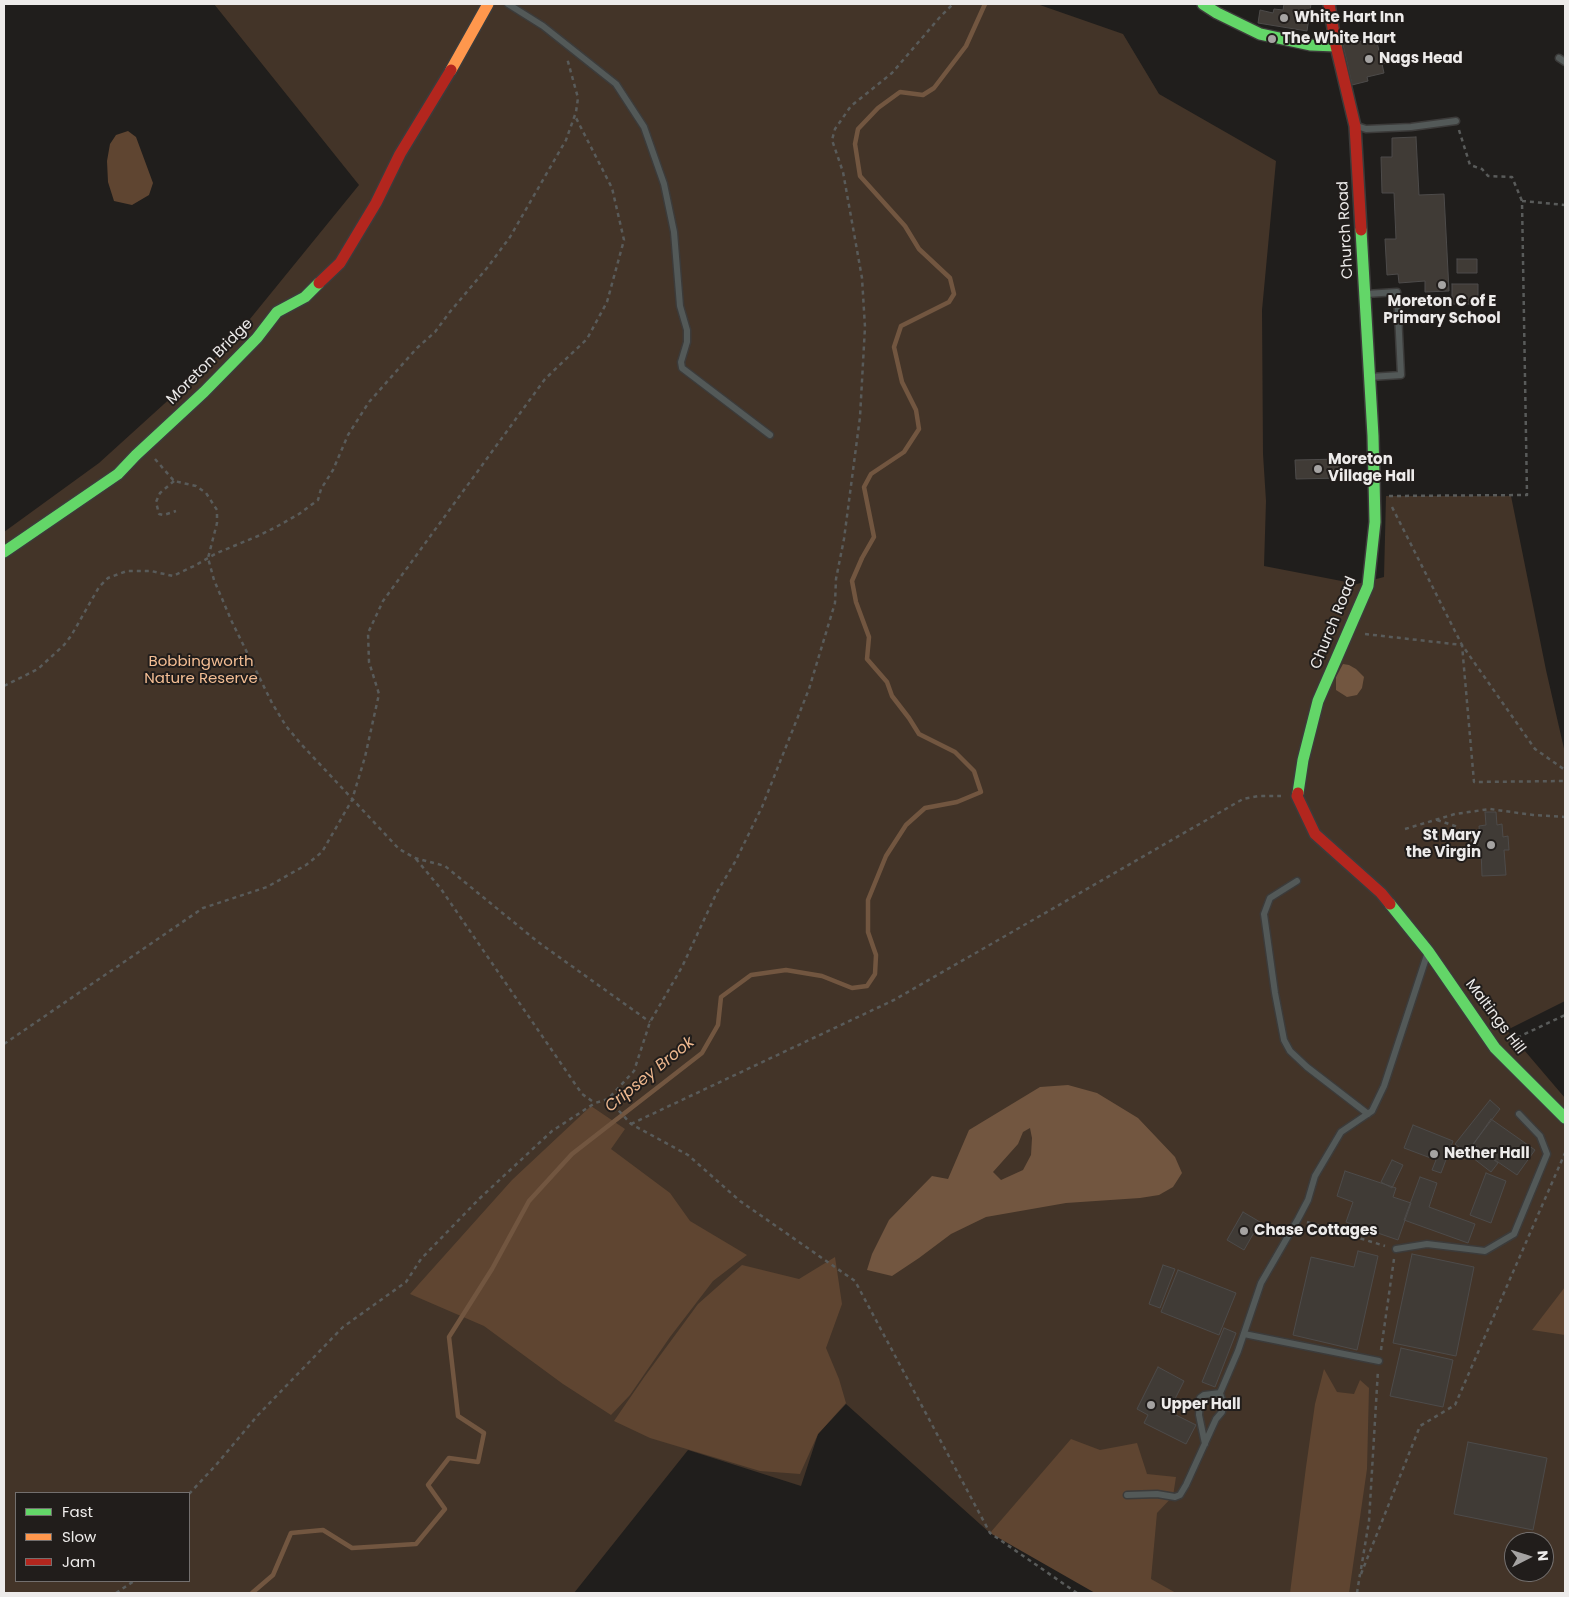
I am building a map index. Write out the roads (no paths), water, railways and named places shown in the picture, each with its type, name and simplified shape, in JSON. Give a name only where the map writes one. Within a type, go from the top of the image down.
[{"type":"street","name":"Moreton Bridge","points":[[4,552],[118,474],[144,447],[204,392],[257,338],[276,312],[305,297],[340,263],[376,203],[400,154],[434,100],[488,4]]},
{"type":"street","points":[[1203,4],[1260,34],[1311,45],[1336,46]]},
{"type":"street","name":"Church Road","points":[[1329,4],[1336,46],[1355,126],[1373,436],[1375,522],[1368,586],[1318,701],[1303,760],[1297,796],[1315,834],[1381,893],[1428,951]]},
{"type":"street","name":"Maltings Hill","points":[[1428,951],[1495,1048],[1565,1118]]},
{"type":"lane","points":[[508,4],[543,26],[616,84],[644,127],[664,184],[674,232],[680,306],[687,330],[687,342],[681,362],[682,368],[770,435]]},
{"type":"lane","points":[[1559,58],[1565,62]]},
{"type":"lane","points":[[1355,126],[1366,129],[1410,127],[1456,121]]},
{"type":"lane","points":[[1365,294],[1397,292],[1401,375],[1370,377]]},
{"type":"lane","points":[[1297,881],[1270,898],[1264,914],[1275,993],[1284,1040],[1290,1051],[1307,1067],[1368,1114]]},
{"type":"lane","points":[[1127,1495],[1157,1494],[1175,1497],[1180,1494],[1216,1419],[1222,1412],[1223,1403],[1220,1393],[1244,1334],[1261,1283],[1290,1235],[1308,1200],[1315,1176],[1341,1132],[1372,1111],[1384,1086],[1428,951]]},
{"type":"lane","points":[[1396,1250],[1427,1244],[1485,1251],[1514,1234],[1547,1154],[1540,1136],[1519,1114]]},
{"type":"lane","points":[[1244,1334],[1379,1361]]},
{"type":"lane","points":[[1204,1444],[1199,1415],[1200,1398],[1204,1395],[1220,1393]]},
{"type":"waterway","name":"Cripsey Brook","points":[[252,1593],[273,1575],[291,1533],[323,1530],[352,1548],[416,1544],[445,1509],[428,1485],[449,1458],[478,1462],[484,1433],[458,1416],[449,1337],[492,1269],[529,1201],[572,1154],[702,1053],[718,1025],[721,997],[751,975],[786,970],[822,976],[852,988],[867,986],[875,974],[876,955],[868,932],[868,900],[886,856],[906,825],[925,808],[957,802],[981,792],[974,771],[955,752],[919,734],[892,696],[887,682],[867,659],[869,637],[856,602],[852,581],[874,537],[864,487],[871,474],[904,452],[919,429],[916,410],[902,382],[894,347],[901,326],[949,302],[954,294],[950,278],[919,249],[905,226],[860,176],[855,144],[858,129],[878,108],[900,92],[923,95],[934,88],[966,46],[985,4]]},
{"type":"place","name":"White Hart Inn","points":[[1284,18]]},
{"type":"place","name":"The White Hart","points":[[1272,39]]},
{"type":"place","name":"Nags Head","points":[[1369,59]]},
{"type":"place","name":"Moreton C of E Primary School","points":[[1442,285]]},
{"type":"place","name":"Moreton Village Hall","points":[[1318,469]]},
{"type":"place","name":"St Mary the Virgin","points":[[1491,845]]},
{"type":"place","name":"Nether Hall","points":[[1434,1154]]},
{"type":"place","name":"Chase Cottages","points":[[1244,1231]]},
{"type":"place","name":"Upper Hall","points":[[1151,1405]]},
{"type":"park label","name":"Bobbingworth Nature Reserve","points":[[201,670]]}]
